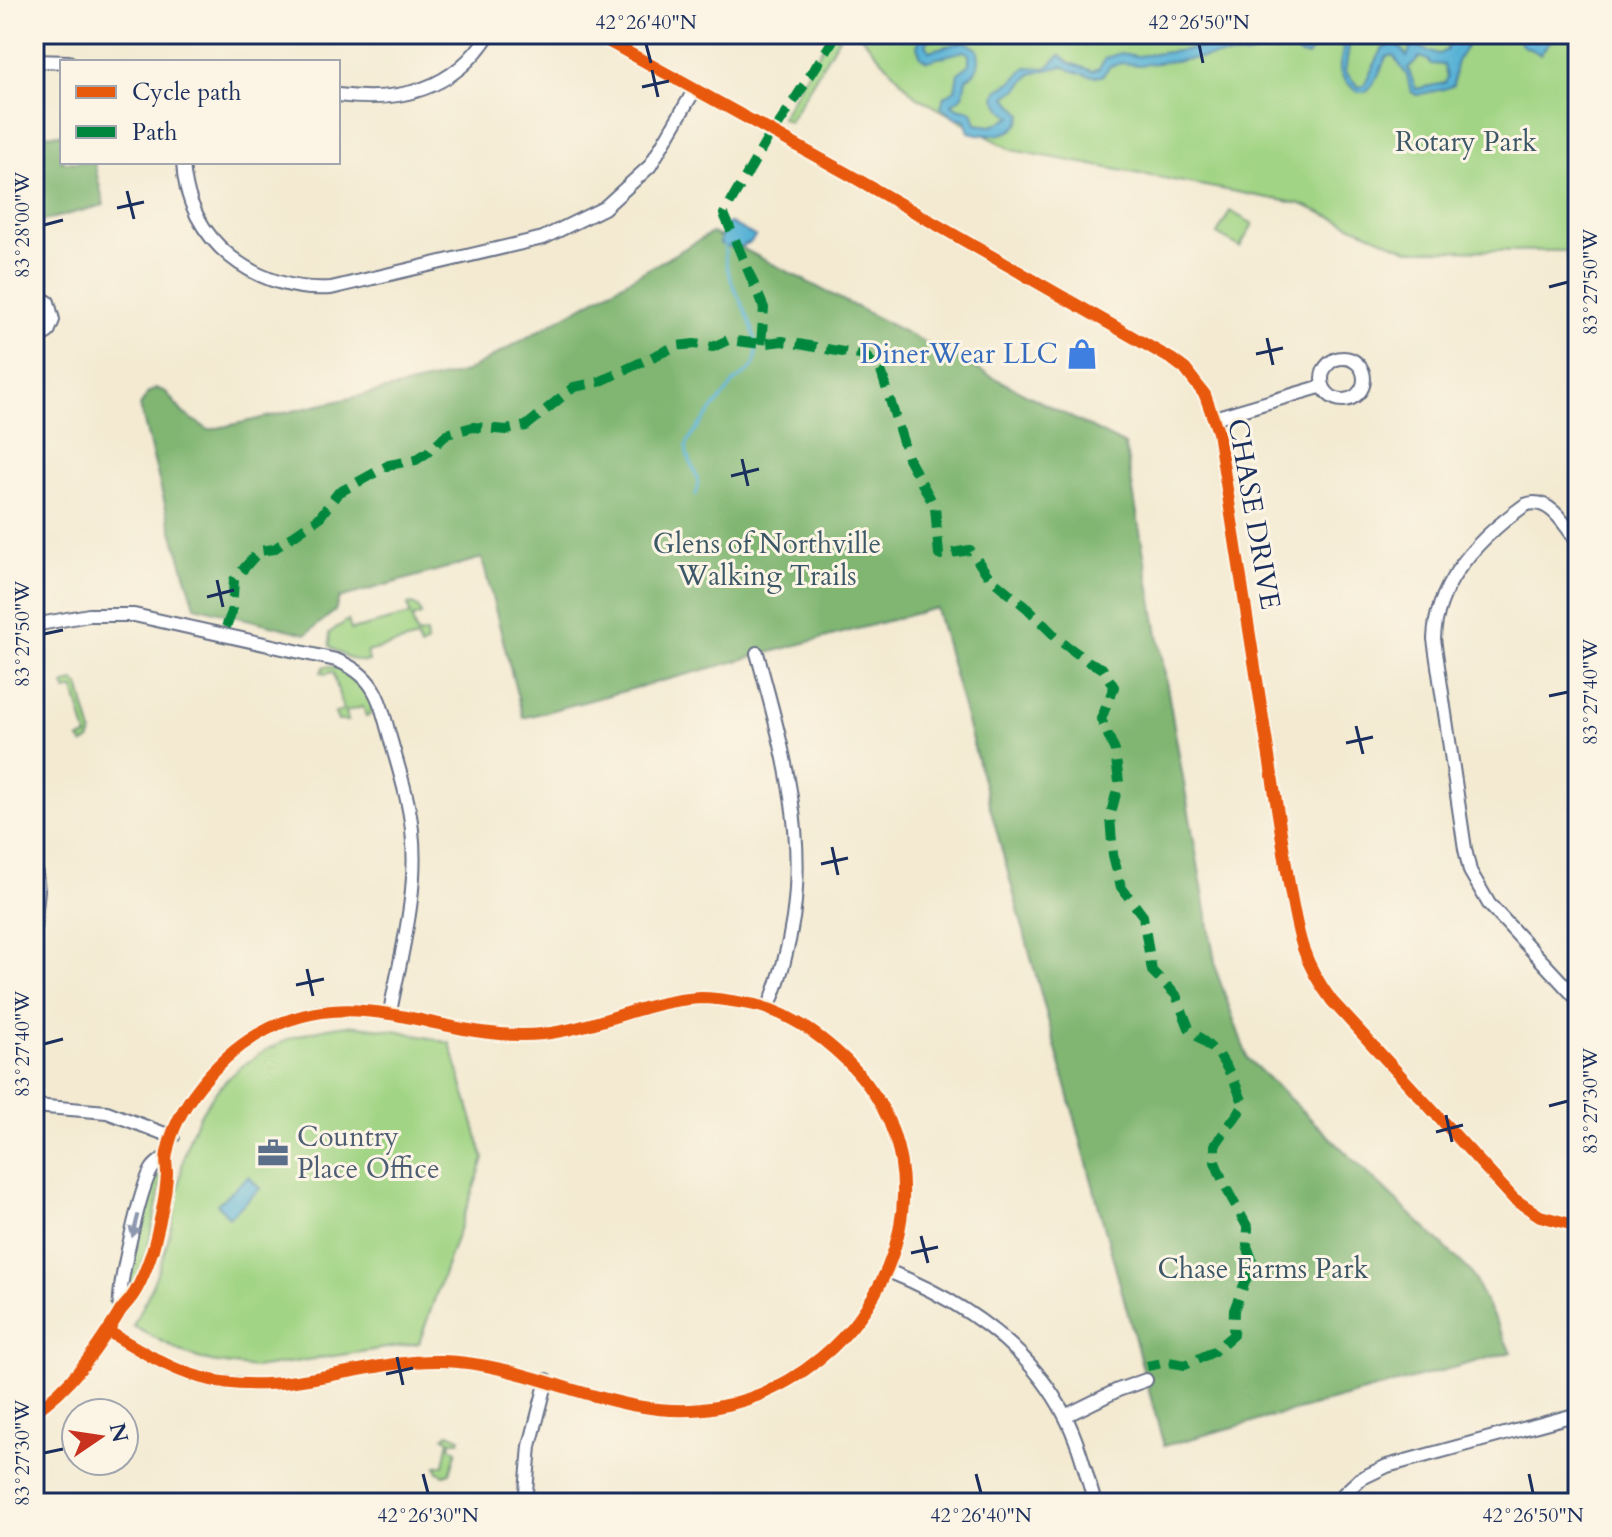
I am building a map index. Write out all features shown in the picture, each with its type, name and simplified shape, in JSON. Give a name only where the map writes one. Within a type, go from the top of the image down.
[{"type":"street","points":[[340,95],[389,98],[433,85],[460,68],[489,34]]},
{"type":"street","name":"CHASE DRIVE","points":[[595,34],[1166,355],[1197,383],[1214,418],[1299,943],[1308,966],[1332,1001],[1514,1199],[1540,1216],[1578,1226]]},
{"type":"street","points":[[34,61],[60,62]]},
{"type":"street","points":[[183,164],[198,216],[217,243],[238,263],[261,277],[289,285],[331,288],[543,238],[604,208],[650,166],[695,89]]},
{"type":"street","points":[[34,295],[48,302],[53,320],[48,332],[34,340]]},
{"type":"street","points":[[1214,418],[1323,386]]},
{"type":"street","points":[[1578,543],[1549,506],[1529,503],[1455,572],[1438,607],[1434,627],[1434,652],[1470,871],[1489,904],[1578,1000]]},
{"type":"street","points":[[34,625],[89,615],[134,615],[179,623],[336,660],[356,669],[373,687],[380,702],[409,812],[413,871],[390,1012]]},
{"type":"street","points":[[757,653],[787,773],[796,821],[798,859],[796,902],[787,952],[768,1009]]},
{"type":"street","points":[[34,858],[38,900],[34,930]]},
{"type":"street","points":[[109,1332],[181,1371],[228,1383],[283,1384],[367,1368],[427,1361],[480,1363],[622,1403],[659,1409],[694,1410],[737,1403],[791,1380],[830,1352],[860,1319],[888,1271],[898,1230],[901,1178],[894,1138],[866,1082],[841,1055],[807,1029],[768,1009],[722,1000],[695,999],[654,1006],[569,1030],[526,1035],[478,1032],[390,1012],[354,1009],[316,1013],[258,1035],[224,1062],[187,1106],[166,1156],[167,1177],[153,1246],[136,1290],[130,1301],[120,1309]]},
{"type":"street","points":[[34,1106],[107,1112],[173,1137]]},
{"type":"street","points":[[34,1412],[64,1387],[109,1332],[120,1309],[120,1288],[151,1170],[166,1156]]},
{"type":"street","points":[[888,1271],[944,1296],[981,1319],[1031,1366],[1065,1416],[1095,1503]]},
{"type":"street","points":[[525,1503],[530,1446],[547,1380]]},
{"type":"street","points":[[1065,1416],[1146,1380]]},
{"type":"street","points":[[1334,1503],[1360,1479],[1387,1466],[1578,1414]]},
{"type":"green space","points":[[830,34],[841,34],[789,122],[781,118]]},
{"type":"green space","name":"Rotary Park","points":[[859,34],[1578,34],[1578,294],[1566,251],[1408,250],[1301,204],[1012,150],[914,95]]},
{"type":"green space","points":[[60,134],[60,164],[94,164],[104,205],[34,223],[34,135]]},
{"type":"green space","points":[[1230,211],[1253,224],[1240,247],[1217,234]]},
{"type":"green space","name":"Chase Farms Park","points":[[712,233],[1125,445],[1217,973],[1248,1059],[1470,1271],[1511,1352],[1164,1446],[936,608],[523,718],[482,558],[339,598],[335,611],[306,634],[195,606],[140,406],[148,393],[156,388],[166,392],[183,413],[209,430],[466,372]]},
{"type":"green space","points":[[408,605],[418,607],[421,615],[412,618],[417,635],[426,633],[427,643],[420,647],[417,638],[367,652],[369,661],[364,662],[348,658],[330,646],[329,633],[348,620],[351,630],[410,615]]},
{"type":"green space","points":[[325,666],[343,670],[360,682],[371,697],[370,715],[366,716],[363,707],[346,711],[348,721],[338,721],[335,713],[343,710],[333,672],[321,672]]},
{"type":"green space","points":[[73,681],[79,685],[92,733],[89,741],[83,744],[79,739],[87,736],[74,689],[66,691],[64,685]]},
{"type":"green space","points":[[348,1025],[400,1031],[450,1043],[484,1159],[419,1343],[255,1368],[211,1362],[186,1354],[133,1326],[165,1250],[191,1134],[217,1090],[254,1057],[276,1045],[323,1029]]},
{"type":"green space","points":[[156,1175],[161,1178],[161,1183],[149,1242],[139,1272],[126,1294],[145,1205]]},
{"type":"green space","points":[[449,1433],[460,1438],[459,1441],[451,1441],[450,1447],[457,1450],[450,1473],[444,1475],[438,1472],[436,1466],[444,1465],[449,1440],[444,1437]]},
{"type":"water","points":[[922,34],[962,34],[935,36],[926,43],[929,51],[965,41],[977,49],[978,67],[966,79],[963,96],[952,104],[972,111],[976,124],[992,126],[1012,117],[995,98],[998,89],[1013,81],[1026,67],[1046,68],[1060,55],[1070,63],[1093,71],[1105,58],[1121,53],[1138,56],[1216,46],[1247,46],[1286,36],[1307,43],[1311,42],[1314,34],[1330,34],[1317,41],[1308,56],[1300,55],[1286,45],[1247,55],[1139,65],[1122,63],[1110,66],[1102,76],[1082,74],[1063,66],[1031,74],[1006,97],[1022,114],[1019,122],[1001,134],[985,135],[969,132],[964,119],[955,118],[941,107],[944,97],[955,90],[958,73],[969,65],[969,54],[964,51],[927,61],[921,57],[917,46]]},
{"type":"water","points":[[1340,34],[1351,34],[1345,72],[1359,87],[1364,85],[1383,48],[1394,44],[1407,57],[1410,49],[1405,34],[1411,34],[1419,47],[1437,55],[1447,50],[1448,42],[1465,34],[1474,34],[1457,62],[1454,85],[1417,95],[1411,92],[1407,76],[1393,55],[1386,57],[1367,91],[1358,92],[1340,70]],"holes":[[[1420,57],[1431,64],[1444,65],[1445,83],[1416,89],[1408,68]]]},
{"type":"water","points":[[1513,34],[1526,34],[1537,41],[1542,34],[1556,34],[1540,54],[1523,46]]},
{"type":"water","points":[[730,223],[755,236],[751,242],[736,249],[720,244],[726,224]]},
{"type":"water","points":[[249,1176],[260,1189],[229,1217],[217,1204]]},
{"type":"waterway","points":[[696,495],[697,479],[687,452],[690,438],[731,386],[752,367],[756,356],[754,333],[728,270],[725,243]]},
{"type":"marked path","points":[[777,127],[837,34]]},
{"type":"marked path","points":[[761,344],[764,308],[724,214],[768,138]]},
{"type":"marked path","points":[[226,627],[232,612],[234,580],[259,551],[274,549],[319,518],[338,493],[389,465],[416,460],[447,434],[473,427],[507,430],[526,426],[574,387],[599,382],[676,346],[694,344],[713,347],[728,340],[761,344],[782,341],[865,356],[881,371],[908,458],[935,507],[939,555],[970,550],[989,577],[1026,607],[1060,641],[1102,668],[1114,687],[1101,719],[1115,751],[1119,782],[1110,817],[1113,855],[1121,887],[1143,916],[1152,971],[1176,995],[1189,1028],[1219,1055],[1244,1105],[1215,1145],[1215,1162],[1248,1228],[1247,1246],[1253,1262],[1234,1310],[1233,1335],[1213,1352],[1185,1365],[1168,1362],[1147,1366]]},
{"type":"cycle path","points":[[595,34],[848,174],[1185,369],[1205,395],[1218,432],[1289,884],[1298,932],[1307,959],[1332,1001],[1514,1199],[1540,1216],[1578,1226]]},
{"type":"cycle path","points":[[34,1412],[60,1392],[81,1368],[138,1287],[160,1221],[167,1174],[166,1156],[179,1118],[189,1101],[213,1070],[242,1045],[294,1018],[330,1011],[365,1011],[469,1030],[543,1034],[681,1000],[708,998],[755,1005],[804,1026],[846,1060],[883,1109],[901,1162],[902,1216],[887,1268],[860,1317],[821,1358],[773,1389],[717,1407],[682,1410],[647,1408],[477,1364],[442,1361],[380,1366],[288,1382],[227,1383],[173,1368],[109,1332]]},
{"type":"place","name":"DinerWear LLC","points":[[1082,354]]},
{"type":"place","name":"Country Place Office","points":[[273,1153]]},
{"type":"park label","name":"Glens of Northville Walking Trails","points":[[767,560]]}]
